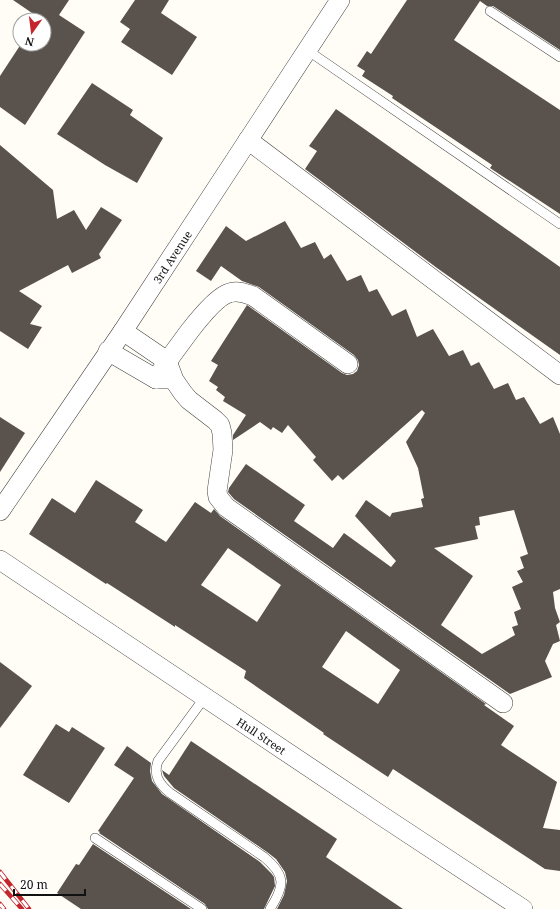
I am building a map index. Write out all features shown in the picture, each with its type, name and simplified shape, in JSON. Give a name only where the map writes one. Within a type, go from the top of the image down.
[{"type":"street","name":"3rd Avenue","points":[[0,511],[123,331],[340,0]]},
{"type":"street","points":[[248,140],[560,376]]},
{"type":"street","points":[[165,379],[167,361],[208,309],[217,300],[230,292],[253,296],[348,364]]},
{"type":"street","points":[[123,331],[167,361]]},
{"type":"street","points":[[108,351],[165,379],[220,425],[223,450],[217,491],[218,497],[226,508],[503,703]]},
{"type":"street","name":"Hull Street","points":[[0,560],[523,909]]},
{"type":"lane","points":[[490,11],[560,57]]},
{"type":"lane","points":[[307,50],[560,224]]},
{"type":"lane","points":[[205,697],[158,761],[156,775],[160,785],[170,793],[274,865],[281,876],[280,887],[276,900],[270,909]]},
{"type":"lane","points":[[95,838],[202,909]]},
{"type":"building","points":[[13,0],[69,0],[59,15],[85,32],[25,125],[0,107],[0,76],[16,52],[52,52],[52,12],[31,12]]},
{"type":"building","points":[[135,0],[169,0],[161,13],[197,37],[172,75],[121,42],[130,29],[120,22]]},
{"type":"building","points":[[407,0],[560,0],[560,50],[493,6],[487,6],[480,1],[454,40],[560,110],[560,214],[490,168],[492,165],[392,98],[393,96],[362,76],[365,71],[357,66],[367,51],[371,54]]},
{"type":"building","points":[[92,83],[133,110],[130,115],[163,138],[137,183],[105,165],[57,134]]},
{"type":"building","points":[[336,109],[560,267],[560,355],[437,268],[305,169],[317,151],[309,146]]},
{"type":"building","points":[[0,145],[53,190],[57,219],[74,210],[86,230],[101,207],[122,220],[99,254],[101,258],[72,273],[68,265],[19,291],[42,306],[30,324],[42,327],[28,349],[0,331]]},
{"type":"building","points":[[285,221],[301,248],[315,242],[324,259],[331,254],[347,281],[361,275],[369,292],[377,289],[392,316],[406,309],[417,337],[433,329],[449,356],[463,350],[471,366],[479,362],[494,389],[508,383],[516,400],[524,397],[540,424],[553,417],[560,434],[560,589],[553,592],[555,608],[560,622],[556,625],[560,641],[553,644],[545,661],[552,677],[510,694],[234,499],[228,492],[229,488],[246,464],[305,505],[294,521],[333,548],[344,533],[391,567],[396,561],[355,516],[366,500],[390,517],[392,513],[423,507],[421,499],[424,498],[418,468],[406,442],[425,413],[422,410],[343,480],[338,475],[332,481],[313,460],[316,457],[288,425],[282,433],[273,427],[271,430],[260,422],[233,440],[233,435],[246,415],[223,401],[225,397],[216,390],[218,387],[209,381],[218,365],[211,361],[247,305],[342,373],[347,375],[353,374],[357,371],[359,365],[358,360],[354,355],[259,287],[242,281],[221,266],[211,281],[196,271],[226,226],[246,241]],"holes":[[[514,510],[528,554],[520,557],[524,568],[517,571],[523,582],[512,587],[521,609],[514,612],[518,625],[512,627],[515,635],[482,654],[441,625],[473,576],[434,548],[478,539],[475,526],[480,525],[479,517]]]},
{"type":"building","points":[[0,417],[25,433],[0,472]]},
{"type":"building","points":[[96,480],[143,510],[135,522],[166,542],[195,502],[211,513],[214,509],[220,516],[486,704],[484,705],[514,726],[501,745],[557,782],[543,828],[560,830],[560,871],[545,869],[393,769],[388,777],[323,734],[324,733],[244,678],[246,671],[29,534],[52,498],[75,513]],"holes":[[[228,548],[281,585],[257,622],[201,585]],[[346,631],[400,670],[378,704],[322,667]]]},
{"type":"building","points":[[0,662],[32,686],[0,728]]},
{"type":"building","points":[[56,724],[69,732],[72,727],[105,748],[69,803],[23,775]]},
{"type":"building","points":[[191,741],[337,839],[326,857],[403,909],[277,909],[284,895],[287,881],[285,872],[276,859],[174,788],[164,776],[162,770],[169,775]]},
{"type":"building","points":[[127,746],[151,763],[150,771],[152,781],[162,794],[260,862],[271,873],[274,877],[275,886],[264,909],[208,909],[205,904],[99,833],[100,832],[98,831],[134,778],[114,765]]},
{"type":"building","points":[[93,844],[191,909],[81,909],[57,893],[76,864],[79,865]]},
{"type":"railway","points":[[0,872],[29,909]]},
{"type":"railway","points":[[0,884],[22,909]]},
{"type":"railway","points":[[0,904],[4,909]]}]
